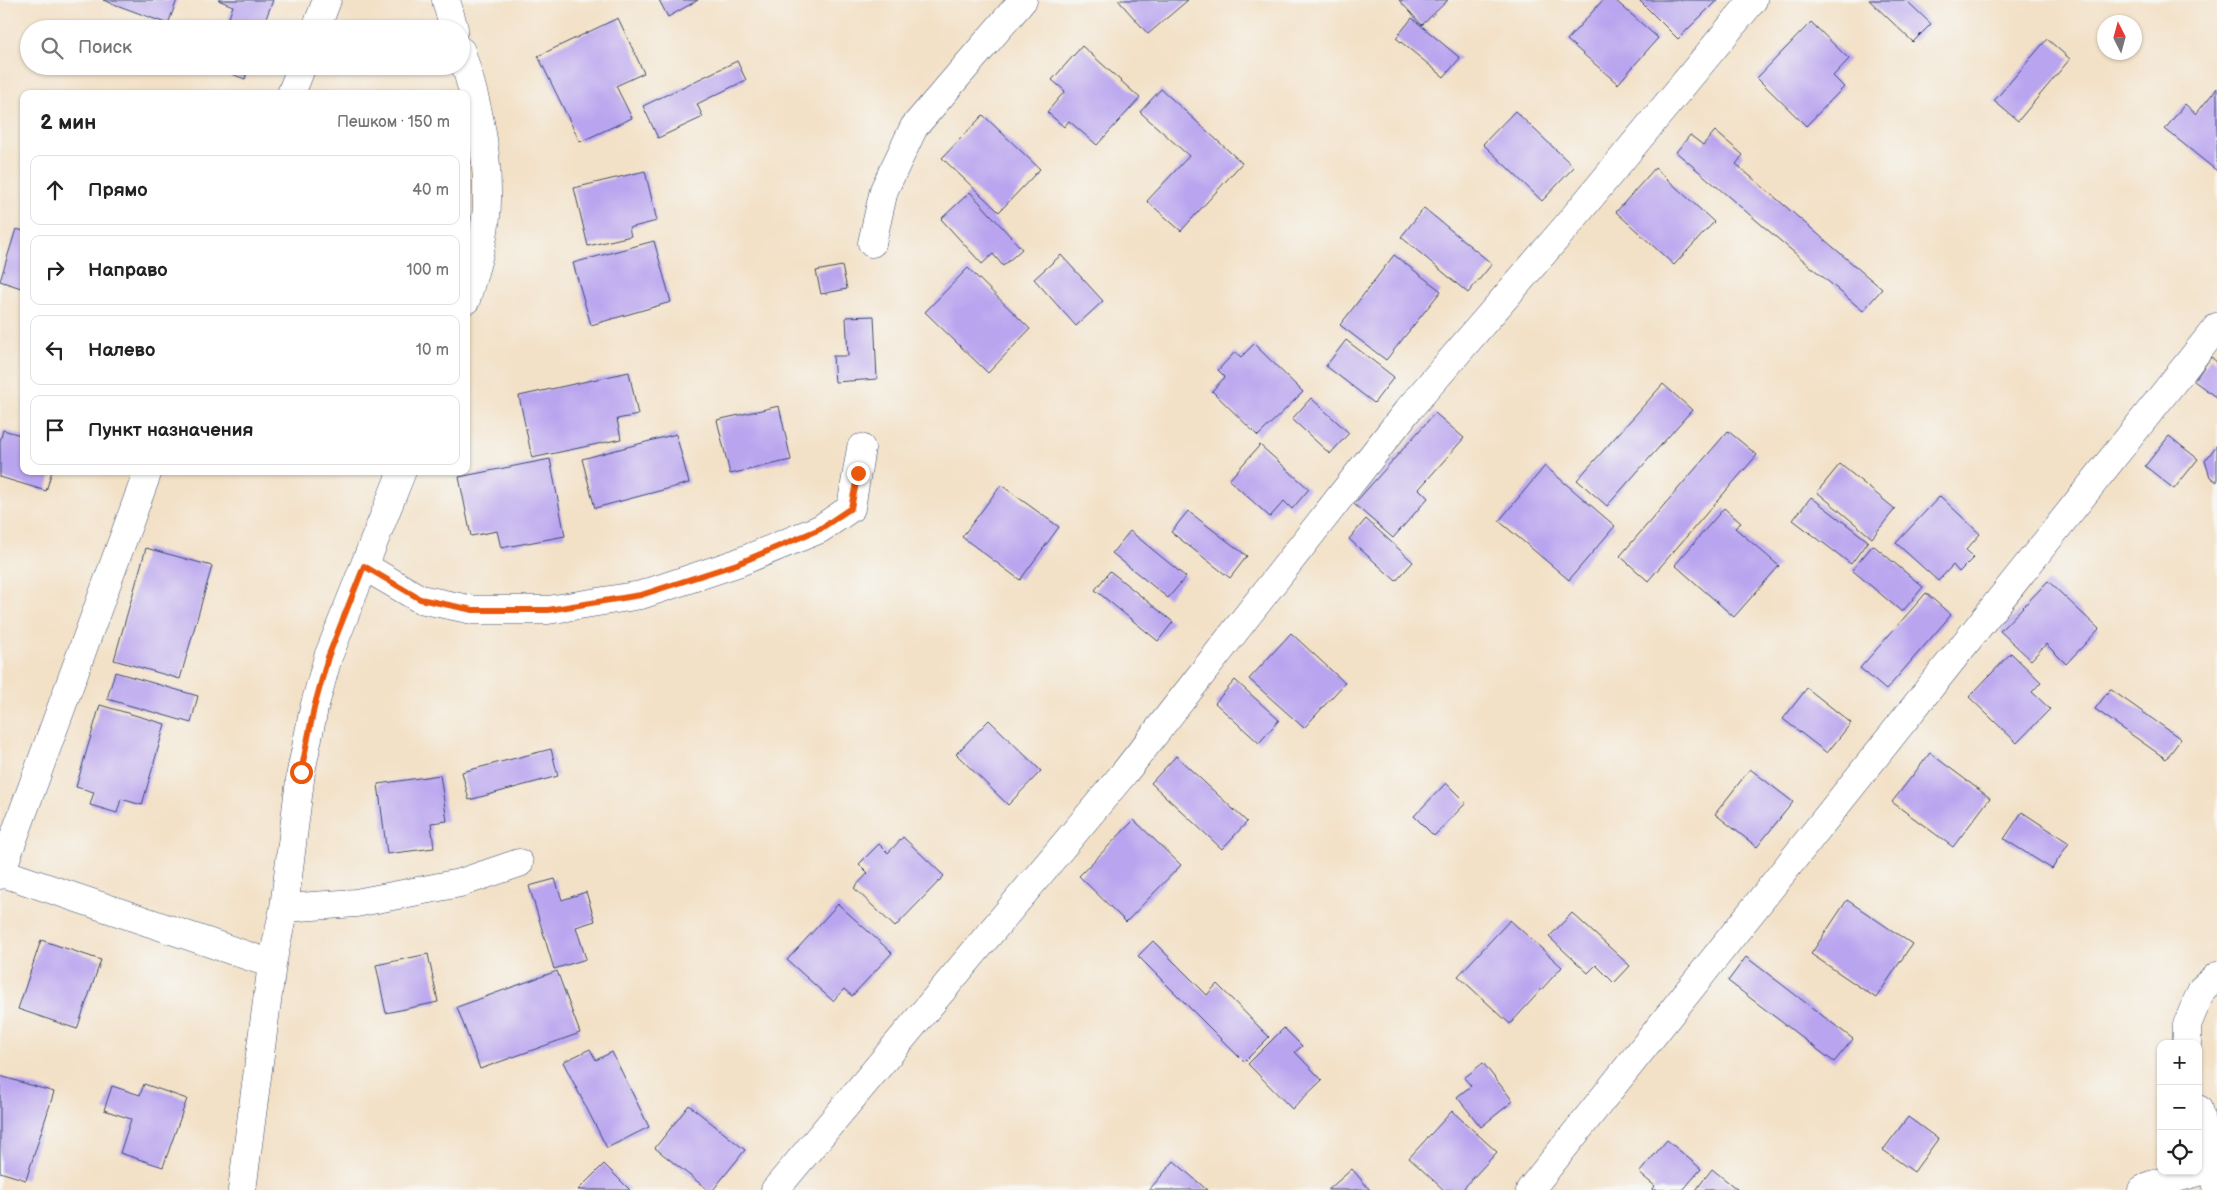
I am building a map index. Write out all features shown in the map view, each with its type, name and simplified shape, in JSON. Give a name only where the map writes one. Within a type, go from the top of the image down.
[{"type":"street","points":[[319,20],[327,0]]},
{"type":"street","points":[[446,0],[452,20]]},
{"type":"street","points":[[872,243],[884,190],[914,127],[1024,0]]},
{"type":"street","points":[[775,1190],[1125,772],[1408,410],[1565,228],[1753,0]]},
{"type":"street","points":[[293,90],[298,75]]},
{"type":"street","points":[[468,75],[484,136],[487,201],[478,257],[470,286]]},
{"type":"street","points":[[1530,1190],[2217,327]]},
{"type":"street","points":[[364,566],[420,599],[473,610],[548,610],[641,595],[737,564],[820,529],[844,514],[851,508],[861,448]]},
{"type":"street","points":[[147,475],[0,873],[272,964]]},
{"type":"street","points":[[242,1190],[272,964],[284,908],[301,772],[314,708],[328,657],[400,475]]},
{"type":"street","points":[[284,908],[356,904],[460,883],[519,863]]},
{"type":"street","points":[[2188,1040],[2187,1025],[2202,989],[2217,976]]},
{"type":"street","points":[[2142,1190],[2151,1184],[2215,1177],[2202,1124]]},
{"type":"building","points":[[103,0],[177,0],[170,20],[157,20]]},
{"type":"building","points":[[218,0],[273,0],[265,20],[228,20],[233,6]]},
{"type":"building","points":[[659,0],[698,0],[668,17]]},
{"type":"building","points":[[1118,0],[1188,0],[1148,34]]},
{"type":"building","points":[[1399,0],[1448,0],[1422,25]]},
{"type":"building","points":[[1603,0],[1615,0],[1658,38],[1618,84],[1567,40]]},
{"type":"building","points":[[1639,0],[1717,0],[1678,39]]},
{"type":"building","points":[[1869,0],[1906,0],[1931,24],[1913,42]]},
{"type":"building","points":[[618,18],[644,73],[616,86],[632,118],[580,142],[538,56]]},
{"type":"building","points":[[1412,18],[1460,58],[1444,77],[1396,38]]},
{"type":"building","points":[[1811,22],[1849,59],[1833,76],[1844,87],[1806,126],[1757,78]]},
{"type":"building","points":[[2047,39],[2070,59],[2018,121],[1994,101]]},
{"type":"building","points":[[1082,46],[1140,98],[1097,145],[1069,121],[1064,127],[1047,112],[1065,91],[1052,80]]},
{"type":"building","points":[[737,61],[746,80],[697,104],[703,117],[658,138],[643,106]]},
{"type":"building","points":[[234,75],[246,75],[245,79]]},
{"type":"building","points":[[2217,88],[2217,171],[2165,129],[2185,104],[2196,114]]},
{"type":"building","points":[[1161,89],[1242,163],[1181,231],[1147,201],[1189,156],[1140,112]]},
{"type":"building","points":[[1515,111],[1574,167],[1542,201],[1483,144]]},
{"type":"building","points":[[983,115],[1040,169],[999,212],[942,158]]},
{"type":"building","points":[[1715,131],[1743,155],[1736,164],[1882,289],[1863,311],[1676,152],[1690,135],[1703,145]]},
{"type":"building","points":[[1655,168],[1714,222],[1674,265],[1616,212]]},
{"type":"building","points":[[645,171],[657,221],[629,228],[631,236],[588,246],[574,188]]},
{"type":"building","points":[[970,192],[1022,249],[1003,266],[993,254],[982,264],[941,219]]},
{"type":"building","points":[[1424,208],[1492,264],[1468,293],[1401,237]]},
{"type":"building","points":[[16,229],[20,230],[20,288],[0,281]]},
{"type":"building","points":[[654,241],[671,302],[591,325],[573,263]]},
{"type":"building","points":[[1061,255],[1103,301],[1076,326],[1034,279]]},
{"type":"building","points":[[1394,255],[1441,291],[1386,360],[1340,325]]},
{"type":"building","points":[[842,266],[847,289],[821,294],[816,271]]},
{"type":"building","points":[[968,268],[1030,329],[988,373],[925,312]]},
{"type":"building","points":[[874,316],[877,379],[835,382],[833,356],[848,356],[846,317]]},
{"type":"building","points":[[1346,340],[1394,377],[1374,403],[1326,366]]},
{"type":"building","points":[[1254,344],[1303,392],[1258,436],[1212,391],[1225,377],[1218,370],[1235,352],[1241,357]]},
{"type":"building","points":[[2211,357],[2217,362],[2217,398],[2194,381]]},
{"type":"building","points":[[629,372],[638,415],[617,419],[621,439],[532,458],[519,396]]},
{"type":"building","points":[[1663,384],[1692,410],[1607,506],[1577,480]]},
{"type":"building","points":[[1311,398],[1349,433],[1330,454],[1292,419]]},
{"type":"building","points":[[779,406],[791,460],[730,474],[717,420]]},
{"type":"building","points":[[1435,413],[1464,438],[1419,489],[1428,498],[1393,538],[1354,504]]},
{"type":"building","points":[[3,430],[20,435],[20,475],[51,475],[46,491],[0,477],[0,441]]},
{"type":"building","points":[[1728,431],[1757,455],[1648,581],[1620,556]]},
{"type":"building","points":[[676,434],[689,483],[595,508],[582,459]]},
{"type":"building","points":[[2169,436],[2198,459],[2174,489],[2145,466]]},
{"type":"building","points":[[1260,445],[1309,489],[1292,509],[1284,501],[1270,517],[1229,480]]},
{"type":"building","points":[[2217,445],[2217,482],[2210,477],[2205,461]]},
{"type":"building","points":[[550,459],[565,536],[501,548],[497,531],[471,536],[459,477]]},
{"type":"building","points":[[1840,464],[1895,509],[1872,538],[1817,492]]},
{"type":"building","points":[[1545,466],[1615,526],[1569,580],[1499,521]]},
{"type":"building","points":[[1001,485],[1059,527],[1020,580],[962,537]]},
{"type":"building","points":[[1940,496],[1980,534],[1966,550],[1974,557],[1959,572],[1953,565],[1938,581],[1896,543]]},
{"type":"building","points":[[1811,497],[1868,541],[1851,564],[1793,520]]},
{"type":"building","points":[[1724,508],[1741,523],[1735,528],[1779,566],[1734,617],[1675,565]]},
{"type":"building","points":[[1188,511],[1247,556],[1230,578],[1171,532]]},
{"type":"building","points":[[1366,519],[1413,562],[1396,581],[1349,539]]},
{"type":"building","points":[[1130,531],[1186,577],[1168,598],[1112,553]]},
{"type":"building","points":[[1873,545],[1923,587],[1902,612],[1852,570]]},
{"type":"building","points":[[146,548],[212,566],[180,679],[114,660]]},
{"type":"building","points":[[1110,571],[1173,622],[1158,641],[1095,590]]},
{"type":"building","points":[[2048,581],[2099,629],[2066,664],[2046,644],[2031,660],[2000,631]]},
{"type":"building","points":[[1926,593],[1951,615],[1886,690],[1860,668]]},
{"type":"building","points":[[1291,633],[1345,683],[1304,728],[1249,679]]},
{"type":"building","points":[[2011,653],[2041,682],[2032,692],[2050,709],[2017,743],[1969,697]]},
{"type":"building","points":[[115,672],[198,696],[191,723],[107,699]]},
{"type":"building","points":[[1235,680],[1279,720],[1259,743],[1215,703]]},
{"type":"building","points":[[1807,688],[1851,723],[1827,753],[1783,719]]},
{"type":"building","points":[[2110,689],[2181,739],[2166,759],[2095,709]]},
{"type":"building","points":[[100,705],[165,724],[142,805],[121,799],[117,813],[90,805],[94,792],[76,787]]},
{"type":"building","points":[[989,720],[1041,771],[1008,805],[956,754]]},
{"type":"building","points":[[551,749],[558,776],[469,800],[462,772]]},
{"type":"building","points":[[1930,753],[1990,798],[1953,847],[1892,802]]},
{"type":"building","points":[[1176,756],[1247,822],[1222,849],[1151,783]]},
{"type":"building","points":[[1750,769],[1793,802],[1757,847],[1715,814]]},
{"type":"building","points":[[440,775],[447,821],[431,823],[434,848],[387,854],[378,784]]},
{"type":"building","points":[[1446,783],[1466,803],[1434,836],[1414,816]]},
{"type":"building","points":[[2022,812],[2069,843],[2052,869],[2004,839]]},
{"type":"building","points":[[1134,820],[1181,865],[1126,922],[1079,876]]},
{"type":"building","points":[[903,837],[944,876],[895,927],[854,888],[868,873],[859,864],[879,844],[888,853]]},
{"type":"building","points":[[555,879],[562,900],[586,892],[595,921],[576,927],[586,959],[554,969],[529,886]]},
{"type":"building","points":[[1847,900],[1912,944],[1876,998],[1811,954]]},
{"type":"building","points":[[838,904],[892,953],[852,996],[844,989],[833,1001],[787,960]]},
{"type":"building","points":[[1572,913],[1630,966],[1614,983],[1596,965],[1588,973],[1549,937]]},
{"type":"building","points":[[1510,920],[1562,967],[1510,1024],[1458,976]]},
{"type":"building","points":[[41,940],[101,960],[77,1029],[18,1009]]},
{"type":"building","points":[[1153,941],[1207,995],[1217,984],[1269,1037],[1244,1062],[1138,956]]},
{"type":"building","points":[[428,954],[438,1002],[386,1013],[376,965]]},
{"type":"building","points":[[1746,957],[1853,1039],[1834,1062],[1728,981]]},
{"type":"building","points":[[557,971],[580,1033],[480,1069],[457,1007]]},
{"type":"building","points":[[1284,1028],[1302,1046],[1295,1052],[1322,1080],[1292,1109],[1248,1064]]},
{"type":"building","points":[[590,1049],[596,1060],[612,1052],[649,1127],[607,1148],[563,1062]]},
{"type":"building","points":[[1483,1063],[1513,1101],[1481,1127],[1457,1097],[1471,1086],[1464,1078]]},
{"type":"building","points":[[0,1076],[54,1092],[26,1180],[0,1172]]},
{"type":"building","points":[[144,1084],[187,1099],[163,1167],[120,1153],[131,1119],[104,1110],[112,1086],[140,1095]]},
{"type":"building","points":[[689,1105],[745,1150],[713,1190],[708,1190],[655,1148]]},
{"type":"building","points":[[1452,1111],[1497,1152],[1462,1190],[1444,1190],[1409,1158]]},
{"type":"building","points":[[1908,1117],[1938,1139],[1914,1172],[1883,1150]]},
{"type":"building","points":[[1667,1140],[1701,1169],[1683,1190],[1652,1190],[1655,1186],[1639,1173]]},
{"type":"building","points":[[1174,1161],[1207,1190],[1149,1190]]},
{"type":"building","points":[[604,1164],[630,1190],[578,1190]]},
{"type":"building","points":[[1352,1169],[1370,1190],[1328,1190]]},
{"type":"building","points":[[1712,1169],[1738,1190],[1696,1190]]},
{"type":"route","points":[[301,772],[314,708],[328,657],[364,566],[420,599],[473,610],[548,610],[641,595],[737,564],[820,529],[851,508],[858,473]]}]
